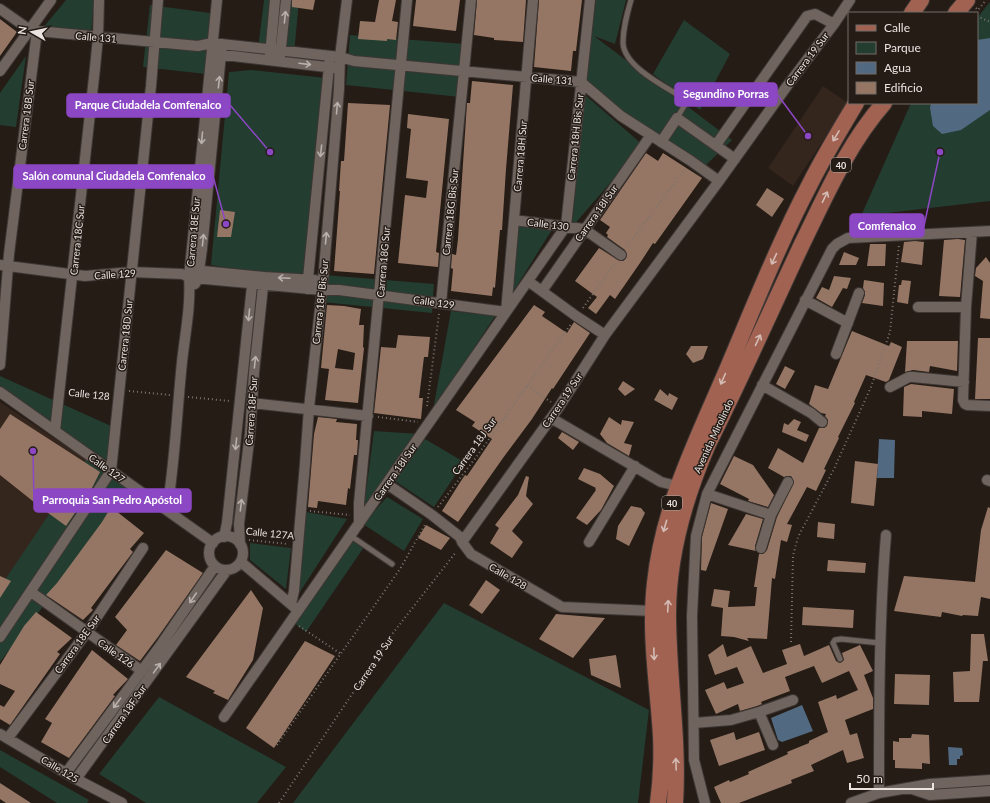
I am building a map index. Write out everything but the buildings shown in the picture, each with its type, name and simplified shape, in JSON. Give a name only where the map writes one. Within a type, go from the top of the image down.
[{"type":"main road","points":[[913,12],[921,0]]},
{"type":"main road","points":[[958,12],[972,5]]},
{"type":"main road","name":"Avenida Mirolindo","points":[[658,803],[661,735],[654,661],[653,611],[654,583],[663,533],[677,486],[768,272],[809,185],[855,104]]},
{"type":"main road","name":"Avenida Mirolindo","points":[[675,803],[676,767],[671,697],[668,613],[669,584],[680,522],[687,498],[708,444],[827,193],[859,135],[873,115],[883,104]]},
{"type":"street","points":[[0,71],[33,30],[51,0]]},
{"type":"street","name":"Carrera 18C Sur","points":[[55,431],[98,37],[99,0]]},
{"type":"street","name":"Carrera 18D Sur","points":[[0,637],[111,471],[151,86],[158,0]]},
{"type":"street","name":"Carrera 18E Sur","points":[[167,510],[173,475],[182,362],[190,296],[216,0]]},
{"type":"street","points":[[270,55],[275,0]]},
{"type":"street","points":[[280,61],[286,0]]},
{"type":"street","name":"Carrera 18F Bis Sur","points":[[307,284],[335,57],[347,0]]},
{"type":"street","name":"Carrera 18G Sur","points":[[358,520],[407,0]]},
{"type":"street","name":"Carrera 18G Bis Sur","points":[[441,302],[471,0]]},
{"type":"street","name":"Carrera 18H Sur","points":[[506,312],[533,0]]},
{"type":"street","name":"Carrera 18H Bis Sur","points":[[566,226],[590,0]]},
{"type":"street","name":"Carrera 19 Sur","points":[[462,542],[559,407],[605,335],[834,24],[850,0]]},
{"type":"street","name":"Calle 131","points":[[0,9],[33,30],[198,46],[270,55],[280,61],[334,68],[354,61]]},
{"type":"street","points":[[716,145],[807,16],[815,14],[834,24]]},
{"type":"street","name":"Carrera 18B Sur","points":[[0,365],[4,266],[33,30]]},
{"type":"street","name":"Carrera 18E Sur","points":[[191,274],[202,249],[222,49]]},
{"type":"street","name":"Calle 131","points":[[270,55],[281,51],[335,57],[354,61],[581,82],[621,116],[719,181]]},
{"type":"street","name":"Carrera 18F Bis Sur","points":[[295,607],[294,591],[309,408],[322,286],[339,89],[334,68]]},
{"type":"street","points":[[661,142],[677,118],[735,159]]},
{"type":"street","name":"Carrera 18I Sur","points":[[542,291],[650,135]]},
{"type":"street","name":"Calle 130","points":[[514,220],[584,229],[621,255]]},
{"type":"street","name":"Carrera 18I Sur","points":[[224,717],[291,621],[295,607],[351,536],[358,520],[387,484],[427,423],[566,226]]},
{"type":"street","points":[[705,803],[694,760],[692,616],[696,536],[707,494],[805,300],[832,249],[837,244],[848,238],[990,230]]},
{"type":"street","points":[[972,232],[966,307],[963,400],[967,405],[990,406]]},
{"type":"street","name":"Calle 129","points":[[4,266],[85,276],[131,272],[191,274],[264,282],[307,284],[338,290],[441,302],[506,312]]},
{"type":"street","name":"Carrera 18F Sur","points":[[224,537],[227,523],[242,395],[253,280]]},
{"type":"street","points":[[528,281],[605,335]]},
{"type":"street","name":"Carrera 18F Sur","points":[[240,541],[239,524],[264,282]]},
{"type":"street","points":[[836,354],[859,293]]},
{"type":"street","points":[[805,300],[848,323]]},
{"type":"street","points":[[918,307],[966,307]]},
{"type":"street","points":[[890,387],[909,377],[964,382]]},
{"type":"street","points":[[762,385],[811,413],[822,422]]},
{"type":"street","name":"Calle 127","points":[[0,392],[213,543]]},
{"type":"street","points":[[252,403],[309,408],[368,416]]},
{"type":"street","points":[[551,418],[662,482],[677,486]]},
{"type":"street","points":[[589,542],[635,466]]},
{"type":"street","points":[[761,548],[771,515],[788,482]]},
{"type":"street","name":"Calle 128","points":[[387,484],[432,515],[460,537],[471,554],[562,607],[653,611]]},
{"type":"street","points":[[707,494],[771,515]]},
{"type":"street","name":"Carrera 18D Sur","points":[[0,637],[96,497]]},
{"type":"street","points":[[879,793],[880,643],[886,534]]},
{"type":"street","points":[[224,537],[233,538],[240,541],[243,552],[241,562],[233,568],[227,570],[215,566],[212,562],[210,552],[213,543],[216,540],[224,537]]},
{"type":"street","name":"Carrera 18E Sur","points":[[4,736],[87,632],[143,548]]},
{"type":"street","points":[[241,562],[295,607]]},
{"type":"street","name":"Carrera 18F Sur","points":[[66,772],[142,671],[215,566]]},
{"type":"street","name":"Carrera 18F Sur","points":[[76,779],[227,570]]},
{"type":"street","name":"Calle 126","points":[[31,592],[142,671]]},
{"type":"street","points":[[694,722],[731,720],[793,700]]},
{"type":"street","points":[[759,712],[773,745]]},
{"type":"street","name":"Calle 125","points":[[4,736],[76,779],[122,803]]},
{"type":"street","points":[[851,803],[879,793],[930,784],[990,780]]},
{"type":"street","points":[[909,788],[930,795],[990,791]]},
{"type":"lane","points":[[631,0],[625,24],[623,44],[628,58],[648,76],[685,99],[686,103],[677,118]]},
{"type":"lane","points":[[351,536],[392,564]]},
{"type":"lane","points":[[840,659],[834,648],[833,643],[835,640],[841,639],[880,643]]},
{"type":"path","points":[[972,5],[986,0]]},
{"type":"path","points":[[978,16],[990,22]]},
{"type":"path","name":"Carrera 18J Sur","points":[[277,744],[400,569],[417,537],[432,515],[477,456],[576,316],[691,161]]},
{"type":"path","points":[[791,642],[794,556],[798,536],[834,469],[871,387],[890,332],[900,236]]},
{"type":"path","points":[[368,416],[427,423],[441,302]]},
{"type":"path","points":[[527,386],[559,407]]},
{"type":"path","name":"Calle 128","points":[[60,390],[119,397]]},
{"type":"path","points":[[301,510],[358,520]]},
{"type":"path","name":"Calle 127A","points":[[240,541],[298,545]]},
{"type":"path","name":"Carrera 19 Sur","points":[[279,803],[393,634],[462,542]]},
{"type":"path","points":[[291,621],[341,654]]},
{"type":"shaded area","points":[[823,86],[848,103],[793,186],[768,168]]},
{"type":"shaded area","points":[[0,402],[99,468],[0,619]]},
{"type":"green space","points":[[66,0],[94,0],[91,34],[42,29]]},
{"type":"green space","points":[[264,0],[299,0],[294,54],[258,49]]},
{"type":"green space","points":[[596,0],[626,0],[615,44],[594,36],[732,140],[706,165],[634,123],[586,79]]},
{"type":"green space","points":[[990,2],[990,201],[861,216],[911,104],[978,104],[978,17]]},
{"type":"green space","points":[[150,5],[210,13],[206,74],[143,67]]},
{"type":"green space","points":[[684,20],[730,54],[700,110],[653,74]]},
{"type":"green space","points":[[350,35],[464,44],[460,97],[346,85]]},
{"type":"green space","points":[[26,56],[16,127],[0,125],[0,93]]},
{"type":"green space","points":[[251,70],[326,78],[307,273],[258,273],[211,265],[229,72]]},
{"type":"green space","points":[[584,94],[643,145],[572,227]]},
{"type":"green space","points":[[515,223],[553,228],[510,297]]},
{"type":"green space","points":[[324,275],[434,284],[432,313],[322,302]]},
{"type":"green space","points":[[451,311],[495,316],[433,410]]},
{"type":"green space","points":[[0,376],[111,426],[108,461],[0,387]]},
{"type":"green space","points":[[374,431],[419,434],[364,507]]},
{"type":"green space","points":[[425,439],[464,462],[434,507],[392,479]]},
{"type":"green space","points":[[87,458],[132,492],[0,662],[0,587]]},
{"type":"green space","points":[[387,497],[423,519],[404,551],[363,524]]},
{"type":"green space","points":[[306,512],[347,519],[298,595]]},
{"type":"green space","points":[[351,538],[364,547],[306,632],[293,622]]},
{"type":"green space","points":[[250,543],[291,548],[286,589],[250,560]]},
{"type":"green space","points":[[444,603],[649,710],[638,803],[293,803]]},
{"type":"green space","points":[[159,697],[286,767],[257,803],[146,803],[99,774]]},
{"type":"green space","points":[[0,750],[89,800],[87,803],[57,803],[0,767]]},
{"type":"water","points":[[990,38],[990,110],[961,130],[942,134],[933,126],[931,104],[978,104],[978,40]]},
{"type":"water","points":[[879,439],[895,440],[894,478],[877,478]]},
{"type":"water","points":[[802,705],[813,731],[782,742],[778,740],[771,718]]},
{"type":"water","points":[[948,747],[962,748],[963,755],[960,756],[960,759],[957,759],[957,765],[949,765]]},
{"type":"place","name":"Segundino Porras","points":[[808,136]]},
{"type":"place","name":"Parque Ciudadela Comfenalco","points":[[270,152]]},
{"type":"place","name":"Comfenalco","points":[[940,152]]},
{"type":"place","name":"Salón comunal Ciudadela Comfenalco","points":[[226,224]]},
{"type":"place","name":"Parroquia San Pedro Apóstol","points":[[33,451]]}]
